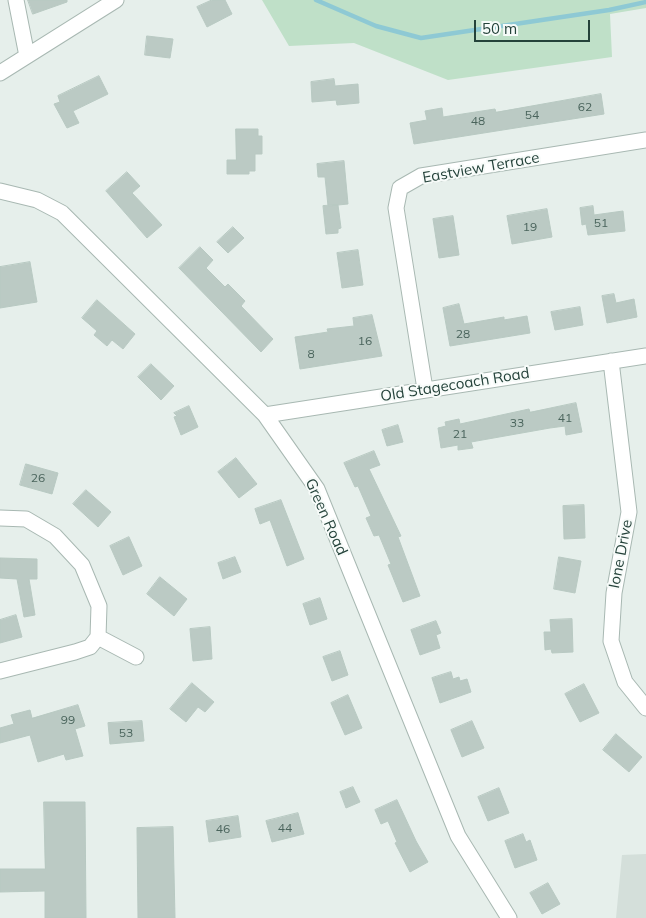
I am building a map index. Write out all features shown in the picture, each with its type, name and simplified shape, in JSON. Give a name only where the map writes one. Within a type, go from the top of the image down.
[{"type":"street","points":[[16,0],[27,56]]},
{"type":"street","points":[[0,73],[116,0]]},
{"type":"street","name":"Eastview Terrace","points":[[425,389],[396,208],[400,188],[421,176],[646,140]]},
{"type":"street","name":"Green Road","points":[[0,191],[37,200],[62,213],[264,415],[317,489],[458,836],[509,918]]},
{"type":"street","name":"Old Stagecoach Road","points":[[264,415],[646,356]]},
{"type":"street","name":"Ione Drive","points":[[611,362],[629,512],[614,593],[611,641],[625,682],[646,708]]},
{"type":"street","points":[[0,518],[26,518],[55,536],[82,566],[99,606],[98,637],[90,647],[0,671]]},
{"type":"street","points":[[98,637],[136,657]]},
{"type":"shaded area","points":[[646,854],[646,918],[616,918],[622,855]]},
{"type":"green space","points":[[262,0],[646,0],[646,8],[610,14],[612,57],[448,80],[354,43],[289,46]]},
{"type":"building","points":[[28,0],[67,0],[67,2],[33,14]]},
{"type":"building","points":[[212,0],[225,0],[232,14],[207,27],[197,7]]},
{"type":"building","points":[[147,36],[173,39],[170,58],[145,55]]},
{"type":"building","points":[[99,76],[108,94],[73,111],[79,123],[67,128],[54,104],[60,102],[58,96]]},
{"type":"building","points":[[334,79],[335,86],[358,84],[359,103],[337,105],[336,100],[312,102],[311,82]]},
{"type":"building","points":[[601,94],[604,114],[414,144],[410,123],[427,120],[425,111],[442,108],[443,117],[495,109],[496,112]]},
{"type":"building","points":[[236,129],[258,129],[258,136],[262,136],[262,154],[255,154],[255,171],[249,171],[249,174],[227,174],[227,160],[236,160]]},
{"type":"building","points":[[344,161],[348,204],[328,206],[325,177],[318,177],[317,164]]},
{"type":"building","points":[[127,172],[140,186],[132,193],[162,225],[147,238],[106,191]]},
{"type":"building","points":[[338,205],[341,228],[338,229],[338,233],[326,234],[323,206]]},
{"type":"building","points":[[593,206],[594,215],[623,211],[625,231],[588,235],[586,224],[582,225],[580,208]]},
{"type":"building","points":[[547,209],[552,237],[512,244],[507,216]]},
{"type":"building","points":[[453,216],[459,255],[439,258],[433,219]]},
{"type":"building","points":[[233,227],[244,238],[228,253],[217,242]]},
{"type":"building","points":[[200,247],[213,260],[206,268],[225,287],[228,284],[245,301],[241,306],[273,339],[261,352],[179,268]]},
{"type":"building","points":[[358,250],[363,285],[342,288],[337,253]]},
{"type":"building","points":[[30,262],[37,302],[0,308],[0,267]]},
{"type":"building","points":[[614,294],[616,303],[634,299],[637,317],[607,323],[602,296]]},
{"type":"building","points":[[97,300],[135,334],[123,349],[112,340],[107,346],[94,335],[97,331],[82,318]]},
{"type":"building","points":[[459,304],[464,324],[504,317],[504,320],[527,316],[530,333],[450,346],[443,308]]},
{"type":"building","points":[[580,307],[583,325],[555,330],[551,312]]},
{"type":"building","points":[[372,315],[382,356],[300,369],[295,337],[328,332],[327,329],[354,326],[353,318]]},
{"type":"building","points":[[151,364],[174,386],[161,400],[138,377]]},
{"type":"building","points":[[576,403],[582,432],[566,435],[565,426],[471,442],[473,448],[458,450],[458,445],[441,448],[438,428],[446,426],[445,422],[459,419],[460,424],[529,409],[530,412]]},
{"type":"building","points":[[189,406],[198,427],[181,435],[174,417],[177,416],[174,413]]},
{"type":"building","points":[[398,425],[403,442],[387,446],[382,430]]},
{"type":"building","points":[[374,451],[380,465],[369,469],[401,536],[398,537],[420,596],[403,602],[388,565],[391,564],[379,535],[374,536],[366,518],[371,516],[358,486],[355,487],[344,463]]},
{"type":"building","points":[[236,458],[257,484],[239,498],[218,472]]},
{"type":"building","points":[[26,464],[58,473],[52,494],[20,485]]},
{"type":"building","points":[[86,490],[111,512],[98,527],[73,504]]},
{"type":"building","points":[[281,500],[304,559],[287,566],[270,520],[260,524],[255,509]]},
{"type":"building","points":[[584,505],[585,538],[564,539],[563,506]]},
{"type":"building","points":[[129,537],[142,566],[123,575],[110,546]]},
{"type":"building","points":[[235,557],[241,572],[223,579],[218,563]]},
{"type":"building","points":[[559,557],[581,561],[575,593],[554,589]]},
{"type":"building","points":[[0,558],[37,559],[37,579],[29,579],[35,615],[24,617],[17,579],[0,578]]},
{"type":"building","points":[[160,577],[187,599],[174,616],[147,594]]},
{"type":"building","points":[[320,598],[327,619],[310,625],[303,604]]},
{"type":"building","points":[[16,615],[22,637],[0,643],[0,620]]},
{"type":"building","points":[[572,619],[573,652],[552,653],[551,649],[545,650],[544,632],[551,632],[550,620]]},
{"type":"building","points":[[436,621],[441,633],[436,635],[440,648],[420,655],[411,630]]},
{"type":"building","points":[[210,627],[212,659],[193,661],[190,629]]},
{"type":"building","points":[[340,651],[348,675],[332,681],[323,657]]},
{"type":"building","points":[[451,672],[453,679],[459,677],[460,681],[467,679],[471,692],[440,703],[432,678]]},
{"type":"building","points":[[192,683],[214,702],[205,712],[198,707],[186,722],[170,709]]},
{"type":"building","points":[[584,684],[599,713],[580,722],[565,694]]},
{"type":"building","points":[[348,695],[362,728],[345,735],[331,703]]},
{"type":"building","points":[[78,705],[85,726],[75,729],[83,756],[66,760],[64,754],[38,762],[30,735],[0,743],[0,728],[14,724],[11,715],[30,710],[32,718]]},
{"type":"building","points":[[142,721],[144,741],[110,744],[108,723]]},
{"type":"building","points":[[472,721],[484,748],[462,757],[451,730]]},
{"type":"building","points":[[616,734],[642,757],[629,772],[603,750]]},
{"type":"building","points":[[353,787],[360,802],[346,808],[340,792]]},
{"type":"building","points":[[499,788],[509,813],[488,821],[478,797]]},
{"type":"building","points":[[397,800],[428,862],[410,872],[395,843],[397,842],[388,821],[381,824],[375,810]]},
{"type":"building","points":[[44,802],[85,802],[86,918],[45,918],[45,891],[0,892],[0,869],[45,869]]},
{"type":"building","points":[[298,813],[304,834],[272,842],[266,821]]},
{"type":"building","points":[[238,816],[241,837],[209,842],[206,821]]},
{"type":"building","points":[[173,827],[175,918],[138,918],[137,828]]},
{"type":"building","points":[[523,834],[526,842],[530,840],[537,860],[515,868],[505,841]]},
{"type":"building","points":[[548,883],[560,904],[542,914],[530,893]]},
{"type":"waterway","points":[[316,0],[376,26],[421,38],[609,10],[646,2]]}]
